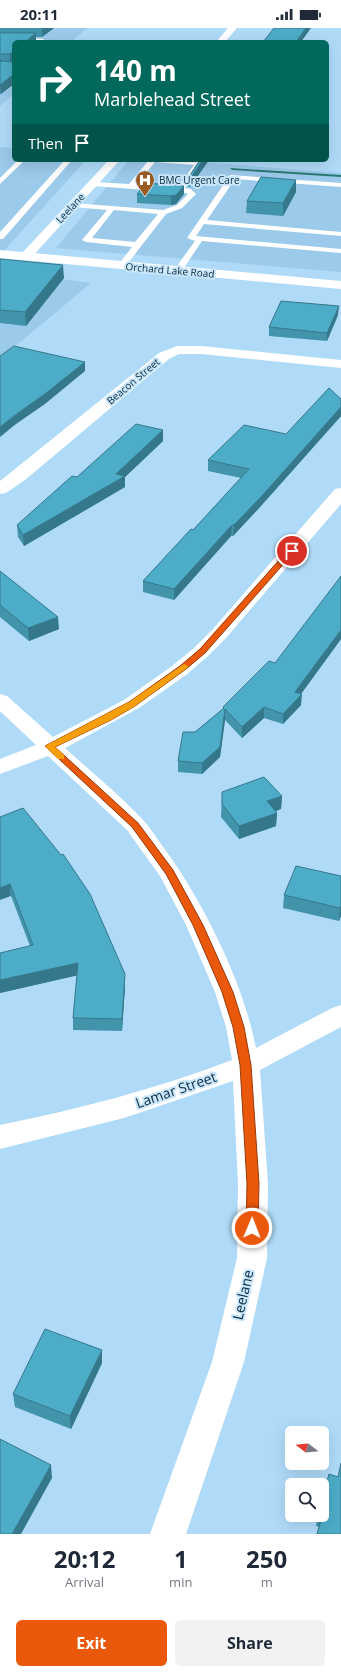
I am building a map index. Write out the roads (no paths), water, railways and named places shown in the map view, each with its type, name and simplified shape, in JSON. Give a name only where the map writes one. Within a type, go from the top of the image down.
[{"type":"street","points":[[222,40],[233,28]]},
{"type":"street","name":"Leelane","points":[[26,256],[113,162]]},
{"type":"street","name":"Orchard Lake Road","points":[[0,254],[341,285]]},
{"type":"street","name":"Beacon Street","points":[[0,489],[19,476],[164,356],[177,350],[202,350],[341,364]]},
{"type":"street","points":[[0,767],[50,746],[108,718],[162,684],[202,651],[252,597],[341,493]]},
{"type":"street","name":"Leelane","points":[[0,700],[135,825],[170,872],[198,925],[228,992],[239,1027],[246,1065],[253,1184],[252,1258],[228,1362],[168,1534]]},
{"type":"street","name":"Lamar Street","points":[[0,1137],[58,1125],[143,1103],[246,1065],[341,1015]]},
{"type":"lane","points":[[0,38],[29,40]]},
{"type":"lane","points":[[0,182],[20,162]]},
{"type":"lane","points":[[0,237],[67,162]]},
{"type":"lane","points":[[131,186],[151,162]]},
{"type":"lane","points":[[176,162],[199,164],[180,190]]},
{"type":"lane","points":[[341,185],[233,177],[191,238],[341,251]]},
{"type":"lane","points":[[73,205],[163,212],[176,209],[185,204],[192,194],[180,190],[93,184]]},
{"type":"lane","points":[[112,208],[86,240],[139,245]]},
{"type":"lane","points":[[122,265],[139,245],[163,212]]},
{"type":"lane","points":[[202,222],[341,234]]},
{"type":"lane","points":[[178,270],[200,239]]},
{"type":"waterway","points":[[232,169],[341,176]]},
{"type":"place","name":"BMC Urgent Care","points":[[145,197]]}]
